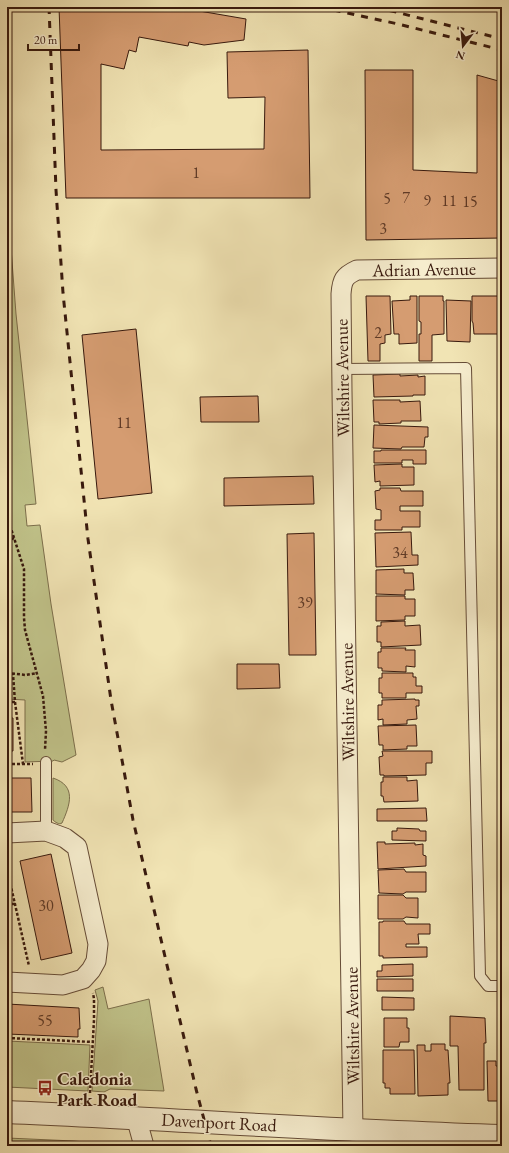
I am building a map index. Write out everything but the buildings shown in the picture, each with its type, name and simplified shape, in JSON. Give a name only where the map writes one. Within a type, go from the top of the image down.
[{"type":"street","name":"Adrian Avenue","points":[[347,275],[357,270],[372,269],[502,268]]},
{"type":"street","name":"Wiltshire Avenue","points":[[347,275],[342,284],[341,294],[353,1131]]},
{"type":"street","points":[[7,833],[46,832],[65,838],[77,847],[98,944],[96,961],[91,970],[82,979],[63,985],[7,982]]},
{"type":"street","name":"Davenport Road","points":[[7,1112],[136,1117],[353,1131],[433,1140],[502,1136]]},
{"type":"street","points":[[136,1117],[144,1146]]},
{"type":"lane","points":[[342,369],[466,368],[480,976],[488,986],[502,986]]},
{"type":"lane","points":[[46,762],[46,832]]},
{"type":"path","points":[[7,516],[24,569],[25,630],[38,673],[43,696],[45,713],[46,762]]},
{"type":"path","points":[[7,541],[14,538]]},
{"type":"path","points":[[7,673],[26,676],[38,673]]},
{"type":"path","points":[[13,674],[23,764]]},
{"type":"path","points":[[7,702],[15,702]]},
{"type":"path","points":[[7,764],[35,764]]},
{"type":"path","points":[[7,869],[30,967]]},
{"type":"path","points":[[7,904],[16,904]]},
{"type":"path","points":[[90,1093],[94,1000]]},
{"type":"path","points":[[7,1038],[93,1042]]},
{"type":"green space","points":[[7,195],[16,314],[36,504],[25,505],[27,526],[40,525],[51,604],[76,755],[62,762],[54,760],[25,762],[25,700],[7,699]]},
{"type":"green space","points":[[53,778],[61,781],[69,791],[69,803],[61,824],[53,820]]},
{"type":"green space","points":[[103,987],[108,1009],[149,999],[164,1091],[110,1089],[104,1092],[92,1091],[98,1001],[95,990]]},
{"type":"green space","points":[[7,1041],[90,1045],[88,1091],[7,1087]]},
{"type":"green space","points":[[7,1138],[74,1141],[105,1144],[109,1146],[7,1146]]},
{"type":"railway","points":[[49,7],[56,190],[63,293],[88,539],[111,700],[133,820],[196,1089],[211,1146]]},
{"type":"railway","points":[[320,7],[398,24],[502,50]]},
{"type":"railway","points":[[376,7],[502,39]]},
{"type":"place","name":"Caledonia Park Road","points":[[45,1088]]}]
